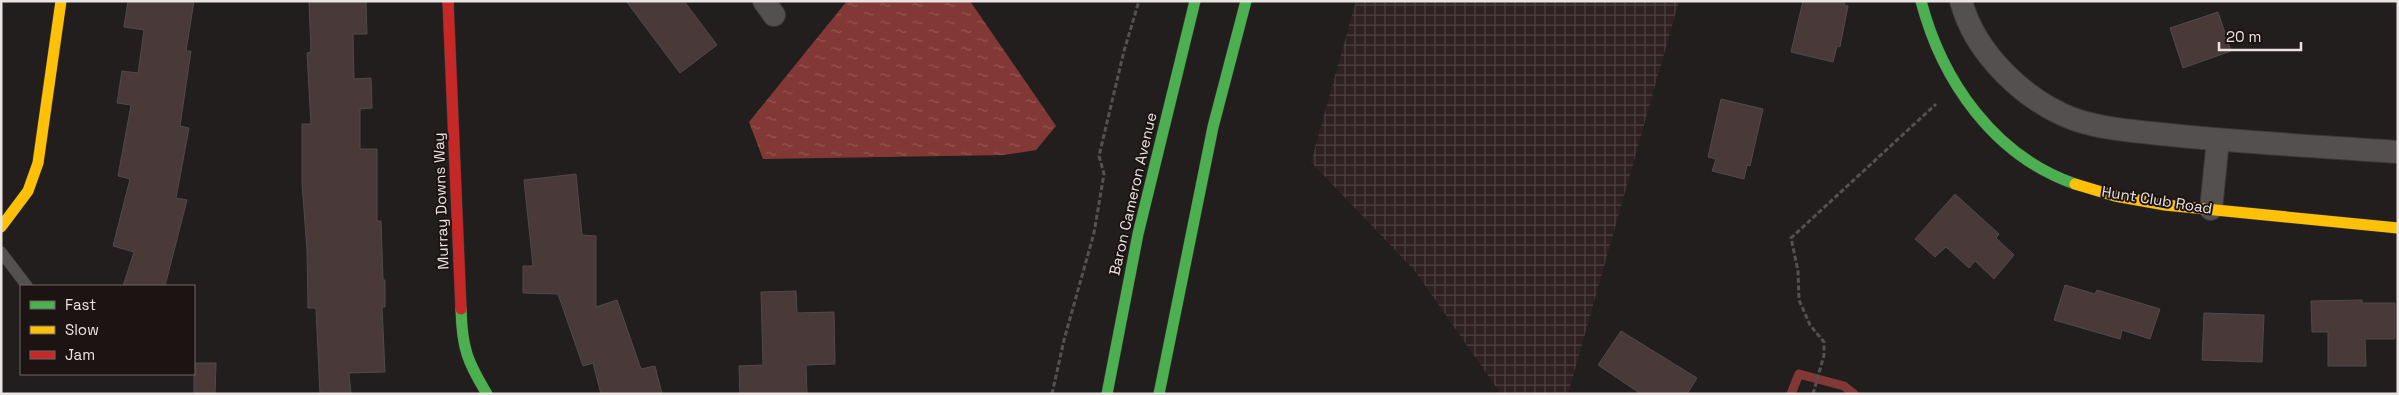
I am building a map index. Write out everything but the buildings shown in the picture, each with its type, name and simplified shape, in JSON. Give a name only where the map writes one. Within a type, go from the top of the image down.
[{"type":"street","points":[[1,227],[28,191],[38,163],[61,1]]},
{"type":"street","name":"Murray Downs Way","points":[[448,1],[462,340],[469,365],[487,394]]},
{"type":"street","name":"Baron Cameron Avenue","points":[[1107,394],[1138,234],[1195,1]]},
{"type":"street","points":[[1159,394],[1213,127],[1246,1]]},
{"type":"street","name":"Hunt Club Road","points":[[1921,1],[1941,59],[1966,99],[1993,131],[2017,153],[2043,171],[2084,188],[2137,200],[2398,228]]},
{"type":"street","points":[[1961,1],[1983,48],[2004,72],[2049,108],[2077,120],[2118,130],[2218,140],[2398,152]]},
{"type":"street","points":[[2211,209],[2218,140]]},
{"type":"lane","points":[[1,252],[26,285]]},
{"type":"path","points":[[1052,394],[1064,340],[1096,225],[1104,174],[1099,156],[1124,51],[1139,1]]},
{"type":"path","points":[[1813,394],[1824,355],[1824,342],[1810,325],[1799,300],[1798,271],[1791,238],[1957,85]]},
{"type":"shaded area","points":[[1356,1],[1679,1],[1568,394],[1501,394],[1415,271],[1311,162]]},
{"type":"water","points":[[847,1],[970,1],[1056,126],[1036,150],[1004,155],[763,159],[749,122]]},
{"type":"waterway","points":[[1791,394],[1799,374],[1844,386],[1854,394]]},
{"type":"traffic: fast","points":[[1107,394],[1138,234],[1195,1]]},
{"type":"traffic: fast","points":[[1159,394],[1213,127],[1246,1]]},
{"type":"traffic: fast","points":[[1921,1],[1930,31],[1943,59],[1958,87],[1976,112],[1996,135],[2020,155],[2046,171],[2075,184]]},
{"type":"traffic: fast","points":[[461,309],[464,344],[467,354],[487,394]]},
{"type":"traffic: slow","points":[[1,227],[28,191],[38,163],[61,1]]},
{"type":"traffic: slow","points":[[2075,184],[2115,196],[2165,205],[2398,228]]},
{"type":"traffic: jam","points":[[448,1],[461,309]]}]
